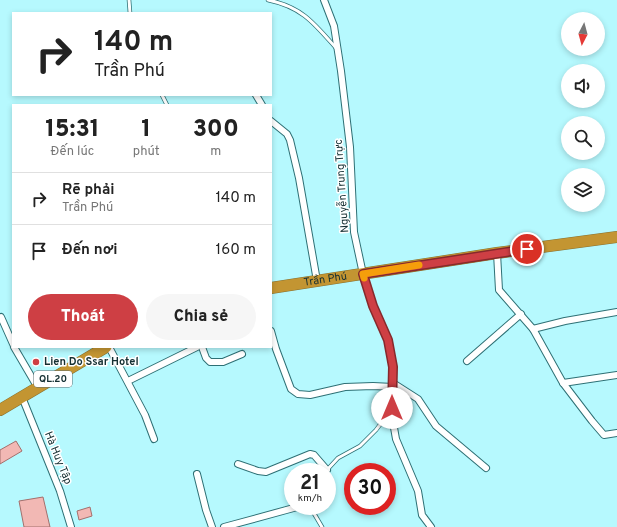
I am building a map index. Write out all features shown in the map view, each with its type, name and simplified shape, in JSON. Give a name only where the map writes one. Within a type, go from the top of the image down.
[{"type":"highway","name":"Trần Phú","points":[[272,288],[497,253],[617,237]]},
{"type":"highway","name":"QL.20","points":[[0,410],[38,388],[99,349]]},
{"type":"street","name":"Nguyễn Trung Trực","points":[[324,0],[334,26],[338,51],[350,147],[354,232],[363,274],[373,306],[388,340],[393,367],[392,408],[396,439],[418,491],[422,515],[431,527]]},
{"type":"street","points":[[272,122],[287,134],[290,140],[299,178],[317,281]]},
{"type":"street","points":[[497,253],[499,290],[533,329],[563,383],[592,421],[604,435],[617,433]]},
{"type":"street","points":[[533,329],[565,321],[617,312]]},
{"type":"street","points":[[467,361],[521,314]]},
{"type":"street","points":[[1,317],[12,342]]},
{"type":"street","points":[[272,334],[286,377],[292,389],[298,394],[310,395],[345,388],[393,385],[418,399],[436,426],[486,468]]},
{"type":"street","points":[[15,348],[38,388]]},
{"type":"street","points":[[110,348],[128,381],[154,439]]},
{"type":"street","points":[[128,381],[195,348]]},
{"type":"street","points":[[202,348],[206,358],[210,362],[223,362],[242,354]]},
{"type":"street","points":[[563,383],[617,375]]},
{"type":"street","name":"Hà Huy Tập","points":[[22,397],[60,491],[71,527]]},
{"type":"street","points":[[288,463],[310,454],[314,455],[320,463]]},
{"type":"street","points":[[238,464],[258,471],[266,472],[284,465]]},
{"type":"street","points":[[197,474],[212,527]]},
{"type":"street","points":[[224,527],[284,511]]},
{"type":"lane","points":[[129,0],[130,12]]},
{"type":"lane","points":[[268,0],[292,8],[305,15],[338,51]]},
{"type":"lane","points":[[333,463],[338,458],[360,446],[376,430],[392,408]]},
{"type":"lane","points":[[315,515],[322,527]]},
{"type":"building","points":[[16,441],[22,451],[0,464],[0,450]]},
{"type":"building","points":[[43,497],[50,527],[24,527],[19,501]]},
{"type":"building","points":[[90,507],[92,516],[79,520],[77,511]]},
{"type":"slow traffic","points":[[364,278],[363,274],[419,265]]},
{"type":"place","name":"Lien Do Ssar Hotel","points":[[36,362]]},
{"type":"route","points":[[392,408],[393,367],[388,340],[373,306],[363,274],[527,249]]}]
